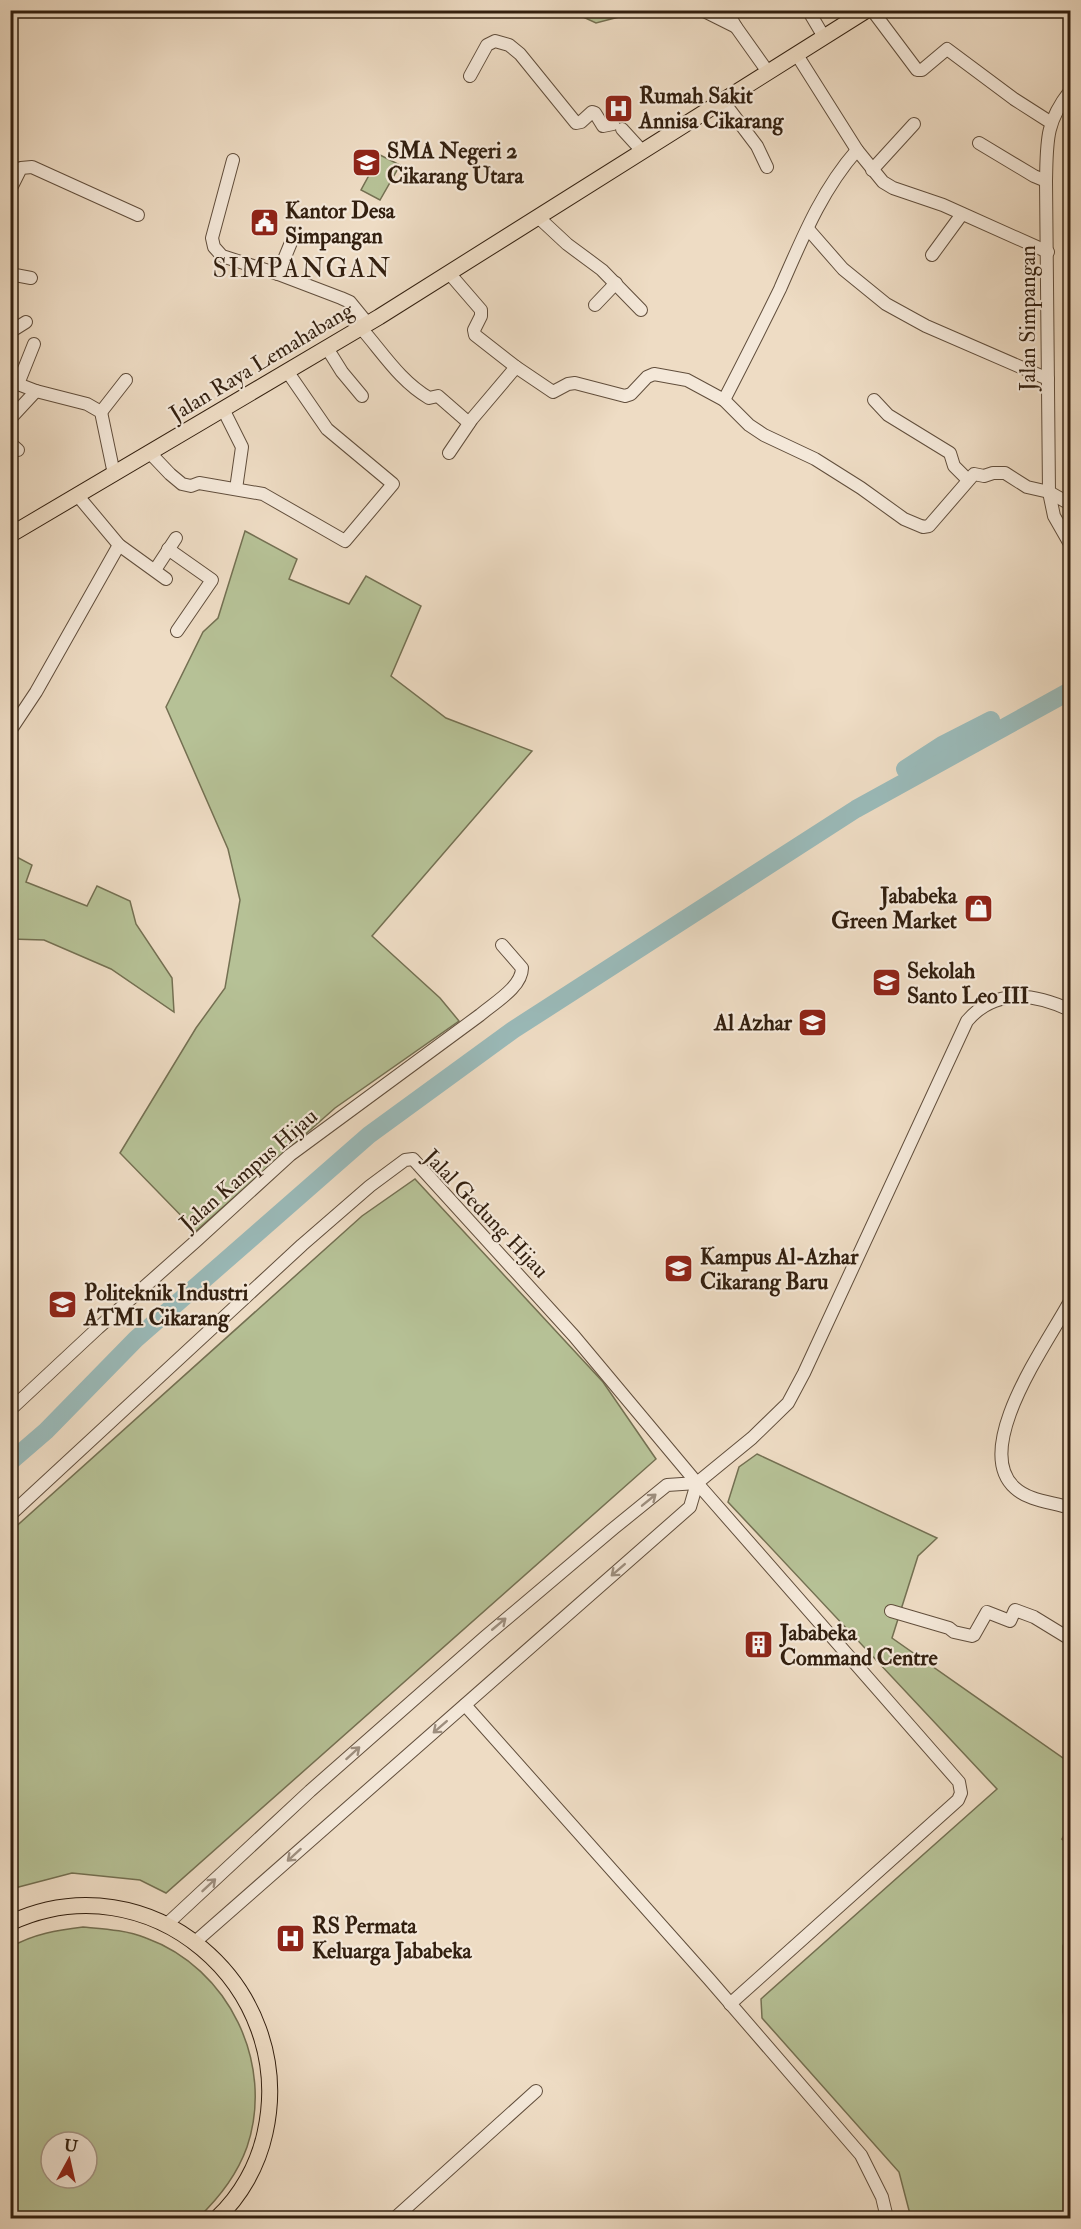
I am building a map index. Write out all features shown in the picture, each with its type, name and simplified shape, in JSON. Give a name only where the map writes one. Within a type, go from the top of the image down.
[{"type":"main road","name":"Jalan Raya Lemahabang","points":[[10,535],[365,326],[867,10]]},
{"type":"main road","points":[[10,1923],[50,1910],[80,1906],[109,1908],[138,1914],[166,1925],[195,1942],[224,1969],[236,1984],[251,2008],[264,2042],[270,2077],[269,2112],[262,2147],[227,2215]]},
{"type":"street","points":[[702,10],[736,27]]},
{"type":"street","points":[[726,10],[768,72]]},
{"type":"street","points":[[808,10],[824,38]]},
{"type":"street","points":[[872,10],[917,70],[922,70],[947,50],[1050,122]]},
{"type":"street","points":[[470,76],[488,45],[495,41],[503,42],[520,54],[576,123],[581,122],[592,112],[605,127],[618,126],[643,152]]},
{"type":"street","points":[[797,55],[857,150],[872,170],[889,186],[943,204],[1048,252]]},
{"type":"street","name":"Jalan Simpangan","points":[[1071,92],[1050,122],[1046,180],[1049,492],[1054,516],[1071,544]]},
{"type":"street","points":[[723,101],[757,146],[767,167]]},
{"type":"street","points":[[872,170],[914,124]]},
{"type":"street","points":[[979,143],[1034,176],[1046,180]]},
{"type":"street","points":[[724,400],[815,211],[833,179],[857,150]]},
{"type":"street","points":[[233,160],[212,238],[214,247],[222,256],[328,292],[350,303],[402,377],[429,398],[438,396],[469,423]]},
{"type":"street","points":[[10,190],[21,168],[32,167],[138,215]]},
{"type":"street","points":[[932,255],[962,214]]},
{"type":"street","points":[[538,217],[616,283],[640,310]]},
{"type":"street","points":[[808,229],[843,268],[886,304],[926,326],[1048,379]]},
{"type":"street","points":[[278,274],[292,240]]},
{"type":"street","points":[[449,273],[481,310],[481,316],[474,330],[476,335],[516,367],[553,392],[575,383],[625,396],[631,394],[646,377],[654,374],[687,380],[724,400],[749,425],[815,459],[904,519],[923,527],[929,526],[974,474],[984,476],[998,472],[1005,473],[1027,487],[1049,492],[1071,504]]},
{"type":"street","points":[[10,274],[31,278]]},
{"type":"street","points":[[595,305],[616,283]]},
{"type":"street","points":[[10,332],[26,322]]},
{"type":"street","points":[[34,344],[14,383],[87,404],[101,412],[114,474]]},
{"type":"street","points":[[327,348],[342,372],[362,396]]},
{"type":"street","points":[[449,453],[469,423],[516,367]]},
{"type":"street","points":[[150,453],[182,483],[191,486],[199,483],[263,494],[345,541],[393,484],[327,429],[287,371]]},
{"type":"street","points":[[101,412],[126,380]]},
{"type":"street","points":[[10,419],[36,391]]},
{"type":"street","points":[[874,400],[888,415],[950,453],[954,466],[968,480]]},
{"type":"street","points":[[224,409],[242,447],[236,489]]},
{"type":"street","points":[[78,496],[119,545],[166,579]]},
{"type":"street","points":[[155,570],[176,538]]},
{"type":"street","points":[[10,731],[36,692],[119,545]]},
{"type":"street","points":[[168,549],[212,580],[177,631]]},
{"type":"street","name":"Jalan Kampus Hijau","points":[[10,1410],[290,1155],[480,1015],[509,990],[520,979],[522,969],[502,945]]},
{"type":"street","points":[[195,1942],[690,1507],[697,1483],[752,1438],[788,1402],[967,1021],[987,1004],[1011,996],[1036,998],[1071,1010]]},
{"type":"street","name":"Jalal Gedung Hijau","points":[[10,1515],[302,1245],[370,1186],[405,1160],[410,1159],[574,1336],[697,1483]]},
{"type":"street","points":[[1071,1302],[1013,1401],[1003,1437],[1000,1460],[1006,1478],[1018,1490],[1031,1497],[1071,1508]]},
{"type":"street","points":[[166,1925],[310,1791],[484,1637],[605,1535],[667,1485],[697,1483]]},
{"type":"street","points":[[697,1483],[961,1787],[958,1800],[730,2004]]},
{"type":"street","points":[[891,1611],[972,1636],[987,1612],[1011,1621],[1015,1610],[1034,1617],[1071,1639]]},
{"type":"street","points":[[465,1705],[730,2004],[861,2156],[882,2197],[887,2218]]},
{"type":"street","points":[[395,2218],[536,2091]]},
{"type":"green space","points":[[570,10],[642,11],[596,23]]},
{"type":"green space","points":[[380,155],[400,165],[380,200],[361,190]]},
{"type":"green space","points":[[245,531],[297,559],[289,579],[349,604],[366,576],[421,606],[391,676],[446,718],[532,751],[372,936],[440,998],[459,1021],[335,1108],[196,1231],[120,1153],[196,1028],[225,988],[240,900],[228,849],[166,707],[203,632],[218,618]]},
{"type":"green space","points":[[11,854],[32,865],[26,882],[87,906],[97,886],[130,901],[136,924],[172,978],[174,1012],[111,969],[44,940],[11,939]]},
{"type":"green space","points":[[415,1179],[603,1382],[656,1459],[166,1893],[140,1880],[72,1873],[11,1889],[11,1531],[362,1216]]},
{"type":"green space","points":[[757,1454],[937,1538],[918,1556],[892,1638],[1070,1763],[1070,1824],[1062,1839],[1070,1847],[1070,1928],[1063,1946],[1063,2012],[1070,2043],[1070,2218],[911,2218],[899,2172],[762,2018],[761,1999],[997,1789],[728,1502],[739,1467]]},
{"type":"green space","points":[[83,1927],[115,1930],[146,1938],[175,1952],[201,1972],[222,1995],[238,2023],[249,2052],[255,2084],[254,2115],[247,2147],[238,2167],[220,2194],[198,2218],[11,2218],[11,1947],[55,1931]]},
{"type":"waterway","points":[[10,1462],[46,1431],[136,1339],[369,1135],[513,1030],[856,809],[1070,691]]},
{"type":"waterway","points":[[905,769],[942,745],[991,720]]},
{"type":"place","name":"Rumah Sakit Annisa Cikarang","points":[[618,108]]},
{"type":"place","name":"SMA Negeri 2 Cikarang Utara","points":[[366,163]]},
{"type":"place","name":"Kantor Desa Simpangan","points":[[264,223]]},
{"type":"place","name":"Jababeka Green Market","points":[[978,908]]},
{"type":"place","name":"Sekolah Santo Leo III","points":[[886,983]]},
{"type":"place","name":"Al Azhar","points":[[813,1022]]},
{"type":"place","name":"Kampus Al-Azhar Cikarang Baru","points":[[679,1269]]},
{"type":"place","name":"Politeknik Industri ATMI Cikarang","points":[[63,1305]]},
{"type":"place","name":"Jababeka Command Centre","points":[[759,1645]]},
{"type":"place","name":"RS Permata Keluarga Jababeka","points":[[291,1938]]},
{"type":"district","name":"SIMPANGAN","points":[[302,268]]}]
